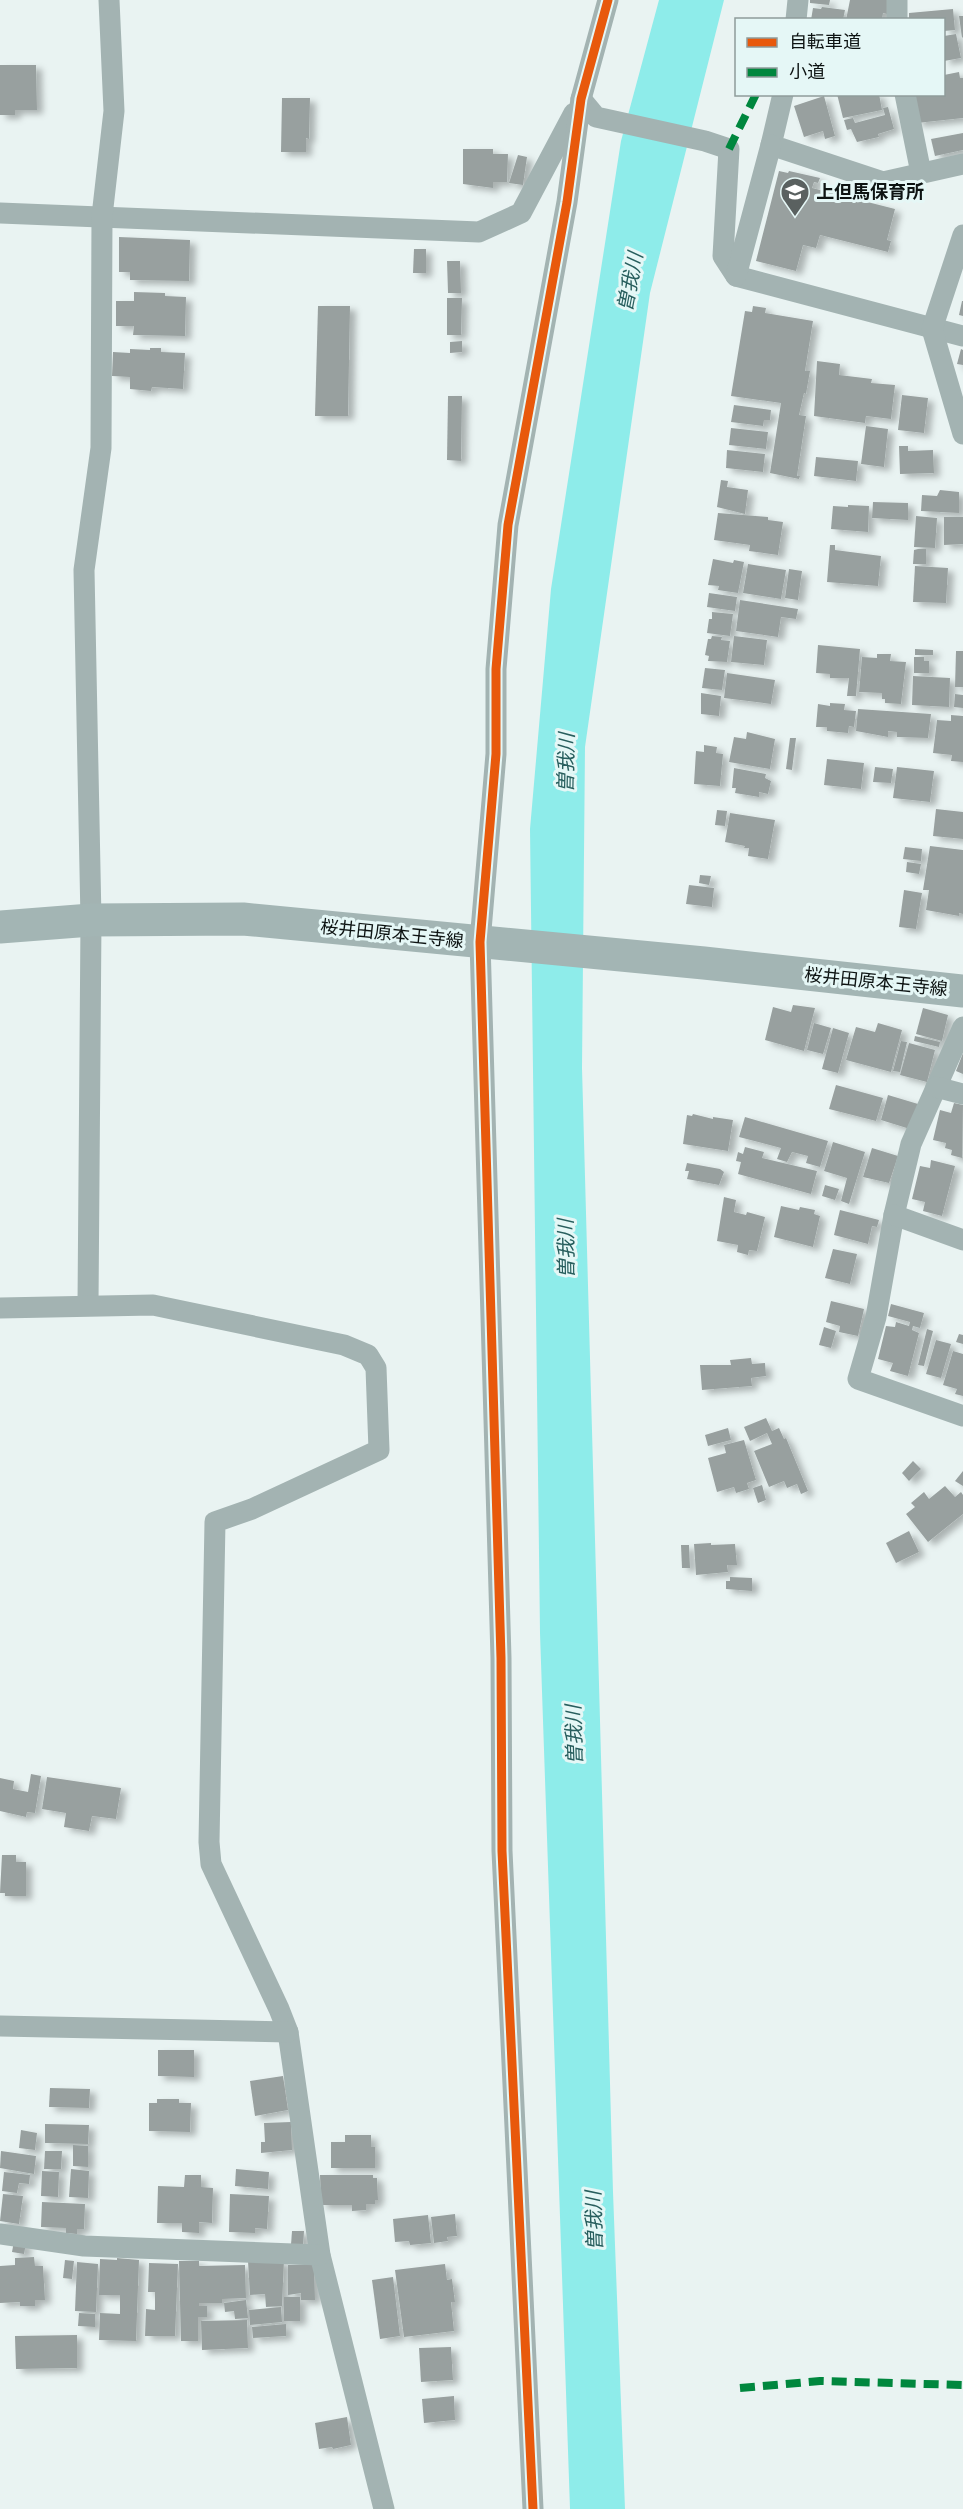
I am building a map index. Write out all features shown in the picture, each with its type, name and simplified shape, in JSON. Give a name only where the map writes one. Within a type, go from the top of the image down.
[{"type":"main road","name":"桜井田原本王寺線","points":[[0,927],[91,920],[243,919],[963,992]]},
{"type":"street","points":[[88,1305],[91,920],[84,570],[101,448],[102,216],[114,111],[109,0]]},
{"type":"street","points":[[533,2509],[502,1851],[501,1658],[484,943],[496,754],[496,669],[508,525],[567,202],[581,99],[608,0]]},
{"type":"street","points":[[796,18],[798,0]]},
{"type":"street","points":[[897,0],[897,18]]},
{"type":"street","points":[[736,276],[783,96]]},
{"type":"street","points":[[905,96],[921,173]]},
{"type":"street","points":[[0,213],[479,232],[521,213],[581,99]]},
{"type":"street","points":[[581,99],[596,117],[705,141],[729,149],[723,256],[736,276],[963,336]]},
{"type":"street","points":[[771,145],[883,182],[963,164]]},
{"type":"street","points":[[963,235],[932,329],[963,435]]},
{"type":"street","points":[[963,1027],[911,1144],[894,1215],[876,1317],[858,1379],[963,1416]]},
{"type":"street","points":[[936,1087],[963,1094]]},
{"type":"street","points":[[894,1215],[963,1240]]},
{"type":"street","points":[[0,1308],[153,1305],[344,1345],[368,1355],[376,1368],[379,1449],[252,1509],[215,1522],[209,1830],[211,1864],[288,2032],[320,2255],[384,2509]]},
{"type":"street","points":[[0,2025],[288,2032]]},
{"type":"street","points":[[0,2234],[84,2246],[320,2255]]},
{"type":"water","name":"曽我川","points":[[659,0],[724,0],[650,293],[585,747],[582,1068],[613,2192],[625,2509],[570,2509],[540,1633],[530,829],[551,589],[621,141]]},
{"type":"building","points":[[810,0],[830,0],[829,5],[810,3]]},
{"type":"building","points":[[850,0],[888,0],[887,14],[883,13],[882,18],[846,18]]},
{"type":"building","points":[[822,7],[845,10],[843,18],[811,18],[813,8],[821,9]]},
{"type":"building","points":[[953,9],[955,30],[945,31],[945,18],[909,18],[909,13]]},
{"type":"building","points":[[959,16],[963,16],[962,38]]},
{"type":"building","points":[[956,34],[961,58],[945,61],[945,36]]},
{"type":"building","points":[[0,65],[36,65],[37,110],[15,110],[15,115],[0,115]]},
{"type":"building","points":[[959,72],[960,78],[963,78],[963,118],[917,123],[912,96],[945,96],[945,75]]},
{"type":"building","points":[[824,96],[835,136],[825,139],[823,131],[804,137],[794,106]]},
{"type":"building","points":[[838,96],[879,96],[882,110],[843,118]]},
{"type":"building","points":[[282,98],[310,98],[309,139],[306,138],[306,152],[281,152]]},
{"type":"building","points":[[888,107],[894,129],[878,134],[879,137],[857,142],[851,129],[847,130],[844,120],[853,118],[855,123],[885,115],[883,108]]},
{"type":"building","points":[[963,133],[963,150],[935,156],[931,139]]},
{"type":"building","points":[[463,149],[493,149],[493,154],[508,154],[507,182],[493,182],[493,188],[463,184]]},
{"type":"building","points":[[518,155],[527,157],[523,185],[509,183]]},
{"type":"building","points":[[779,171],[820,178],[818,183],[814,182],[812,188],[895,209],[887,240],[891,241],[888,252],[820,235],[816,248],[803,245],[796,271],[756,261]]},
{"type":"building","points":[[119,237],[190,240],[189,281],[130,280],[130,272],[119,272]]},
{"type":"building","points":[[414,249],[426,249],[426,273],[413,273]]},
{"type":"building","points":[[447,261],[460,261],[461,293],[448,293]]},
{"type":"building","points":[[134,292],[165,293],[165,296],[186,297],[185,336],[133,335],[134,326],[116,326],[116,301],[134,301]]},
{"type":"building","points":[[447,298],[462,298],[461,335],[447,335]]},
{"type":"building","points":[[963,301],[963,316],[959,315]]},
{"type":"building","points":[[318,306],[350,306],[348,416],[315,416]]},
{"type":"building","points":[[753,306],[766,308],[765,313],[813,321],[805,371],[810,371],[799,415],[806,416],[797,476],[800,476],[799,479],[770,473],[781,403],[731,396],[745,311],[752,312]]},
{"type":"building","points":[[462,341],[462,352],[450,353],[450,342]]},
{"type":"building","points":[[150,348],[161,348],[161,352],[185,353],[183,389],[152,387],[151,391],[130,389],[130,377],[112,376],[113,352],[130,353],[130,349],[150,350]]},
{"type":"building","points":[[961,349],[963,350],[963,365],[957,364]]},
{"type":"building","points":[[817,361],[840,364],[839,375],[872,379],[871,383],[895,385],[891,419],[866,416],[865,423],[814,416]]},
{"type":"building","points":[[902,395],[928,398],[924,433],[898,430]]},
{"type":"building","points":[[448,396],[462,396],[461,461],[447,460]]},
{"type":"building","points":[[734,405],[771,410],[770,420],[764,420],[763,426],[731,422]]},
{"type":"building","points":[[866,426],[888,429],[884,467],[861,464]]},
{"type":"building","points":[[731,428],[768,432],[766,449],[729,445]]},
{"type":"building","points":[[899,446],[908,446],[908,451],[933,450],[934,473],[900,474]]},
{"type":"building","points":[[727,450],[765,454],[763,472],[726,468]]},
{"type":"building","points":[[816,457],[858,461],[856,481],[814,476]]},
{"type":"building","points":[[721,480],[728,481],[727,487],[748,490],[745,514],[717,507]]},
{"type":"building","points":[[940,490],[959,492],[959,513],[921,511],[922,495],[937,496]]},
{"type":"building","points":[[873,502],[908,503],[908,520],[872,518]]},
{"type":"building","points":[[848,505],[869,506],[868,532],[831,529],[833,506],[848,507]]},
{"type":"building","points":[[718,513],[768,517],[768,520],[783,522],[778,555],[749,551],[750,545],[714,540]]},
{"type":"building","points":[[916,516],[937,518],[935,548],[914,547]]},
{"type":"building","points":[[944,517],[963,517],[963,544],[944,545]]},
{"type":"building","points":[[830,545],[835,545],[835,550],[881,556],[878,586],[827,582]]},
{"type":"building","points":[[926,549],[926,564],[913,564],[914,550]]},
{"type":"building","points":[[713,559],[733,563],[734,560],[744,562],[738,593],[718,590],[719,586],[708,585]]},
{"type":"building","points":[[748,564],[786,570],[781,599],[743,593]]},
{"type":"building","points":[[915,566],[948,568],[946,603],[913,602]]},
{"type":"building","points":[[789,569],[802,571],[798,600],[785,598]]},
{"type":"building","points":[[709,593],[737,597],[735,611],[707,607]]},
{"type":"building","points":[[740,600],[798,609],[796,619],[781,617],[778,637],[736,631]]},
{"type":"building","points":[[712,612],[733,614],[730,636],[707,633]]},
{"type":"building","points":[[712,636],[730,641],[727,662],[708,661],[709,656],[705,655],[708,639]]},
{"type":"building","points":[[734,636],[767,640],[764,665],[731,662]]},
{"type":"building","points":[[818,645],[860,649],[856,696],[847,696],[849,678],[830,678],[830,674],[816,673]]},
{"type":"building","points":[[915,649],[933,650],[933,655],[915,655]]},
{"type":"building","points":[[956,651],[963,651],[963,687],[955,687]]},
{"type":"building","points":[[877,654],[891,654],[890,661],[906,662],[901,704],[885,703],[882,693],[859,692],[862,657],[877,658]]},
{"type":"building","points":[[914,657],[924,657],[924,661],[929,661],[929,673],[914,673]]},
{"type":"building","points":[[705,668],[725,670],[722,690],[702,688]]},
{"type":"building","points":[[727,673],[775,680],[771,704],[724,698]]},
{"type":"building","points":[[913,676],[950,678],[949,707],[912,705]]},
{"type":"building","points":[[701,693],[721,696],[719,716],[701,714]]},
{"type":"building","points":[[955,694],[963,695],[963,708],[954,707]]},
{"type":"building","points":[[830,703],[845,704],[844,710],[856,711],[854,727],[849,726],[848,733],[827,731],[827,727],[816,727],[818,704],[830,706]]},
{"type":"building","points":[[858,709],[931,714],[928,738],[897,737],[897,732],[888,731],[888,737],[856,731]]},
{"type":"building","points":[[951,715],[963,716],[963,762],[951,761],[952,755],[933,753],[937,720],[951,721]]},
{"type":"building","points":[[747,732],[775,739],[770,769],[729,762],[734,737],[746,739]]},
{"type":"building","points":[[790,738],[796,738],[792,770],[786,769]]},
{"type":"building","points":[[704,745],[717,747],[716,753],[723,754],[720,786],[694,784],[696,751],[704,752]]},
{"type":"building","points":[[827,759],[864,763],[861,789],[824,785]]},
{"type":"building","points":[[875,767],[893,769],[891,783],[873,782]]},
{"type":"building","points":[[897,767],[934,771],[930,802],[893,798]]},
{"type":"building","points":[[734,768],[766,774],[765,778],[771,781],[768,794],[759,792],[759,797],[735,793],[736,788],[732,788]]},
{"type":"building","points":[[936,809],[963,812],[963,839],[933,836]]},
{"type":"building","points":[[717,810],[727,811],[725,826],[715,825]]},
{"type":"building","points":[[730,813],[775,820],[768,859],[748,856],[749,848],[725,842]]},
{"type":"building","points":[[930,846],[963,850],[963,914],[959,913],[959,916],[926,910],[929,890],[923,890]]},
{"type":"building","points":[[905,847],[922,849],[921,861],[903,859]]},
{"type":"building","points":[[907,862],[921,864],[919,874],[906,872]]},
{"type":"building","points":[[700,875],[711,876],[709,885],[699,883]]},
{"type":"building","points":[[689,885],[714,888],[712,907],[686,904]]},
{"type":"building","points":[[904,890],[922,893],[916,929],[899,927]]},
{"type":"building","points":[[793,1005],[815,1008],[804,1051],[765,1040],[773,1007],[791,1012]]},
{"type":"building","points":[[923,1008],[948,1015],[942,1041],[916,1034]]},
{"type":"building","points":[[814,1023],[831,1028],[823,1054],[807,1050]]},
{"type":"building","points":[[878,1023],[902,1030],[891,1072],[846,1060],[856,1027],[875,1032]]},
{"type":"building","points":[[833,1028],[849,1033],[838,1073],[822,1069]]},
{"type":"building","points":[[915,1036],[940,1042],[939,1047],[914,1041]]},
{"type":"building","points":[[901,1041],[907,1042],[900,1072],[893,1071]]},
{"type":"building","points":[[909,1043],[935,1050],[927,1082],[900,1075]]},
{"type":"building","points":[[963,1053],[963,1074],[956,1071]]},
{"type":"building","points":[[836,1085],[883,1098],[876,1121],[829,1109]]},
{"type":"building","points":[[888,1095],[918,1104],[910,1129],[881,1120]]},
{"type":"building","points":[[954,1103],[963,1105],[962,1158],[951,1155],[952,1150],[945,1148],[946,1143],[933,1140],[940,1110],[951,1113]]},
{"type":"building","points":[[693,1114],[713,1119],[713,1117],[733,1120],[728,1151],[683,1144],[687,1115],[692,1116]]},
{"type":"building","points":[[745,1117],[828,1141],[820,1167],[806,1163],[808,1156],[792,1152],[787,1162],[777,1159],[781,1148],[739,1137]]},
{"type":"building","points":[[833,1142],[865,1152],[849,1204],[841,1201],[847,1178],[824,1171]]},
{"type":"building","points":[[745,1147],[764,1152],[762,1158],[817,1171],[811,1194],[738,1174],[741,1162],[736,1161],[738,1152],[743,1154]]},
{"type":"building","points":[[872,1148],[898,1156],[889,1183],[863,1177]]},
{"type":"building","points":[[931,1160],[955,1166],[942,1216],[923,1211],[925,1202],[912,1199],[920,1166],[930,1168]]},
{"type":"building","points":[[687,1163],[720,1169],[724,1172],[719,1185],[687,1179],[689,1171],[685,1171]]},
{"type":"building","points":[[825,1185],[839,1189],[835,1200],[822,1196]]},
{"type":"building","points":[[724,1197],[736,1200],[734,1212],[746,1215],[747,1212],[765,1217],[757,1251],[749,1250],[748,1255],[737,1252],[738,1245],[717,1241]]},
{"type":"building","points":[[781,1206],[799,1210],[800,1207],[815,1210],[814,1214],[820,1216],[813,1247],[774,1237]]},
{"type":"building","points":[[840,1210],[879,1220],[877,1227],[872,1226],[868,1244],[834,1235]]},
{"type":"building","points":[[833,1249],[857,1254],[850,1284],[825,1278]]},
{"type":"building","points":[[831,1301],[864,1309],[858,1336],[839,1332],[840,1326],[826,1322]]},
{"type":"building","points":[[891,1304],[924,1313],[920,1328],[913,1326],[912,1330],[919,1333],[908,1376],[890,1371],[893,1363],[878,1359],[886,1326],[895,1327],[896,1322],[909,1326],[910,1322],[888,1316]]},
{"type":"building","points":[[824,1327],[836,1331],[831,1348],[819,1345]]},
{"type":"building","points":[[927,1329],[933,1331],[924,1366],[918,1365]]},
{"type":"building","points":[[959,1334],[963,1335],[963,1344],[956,1342]]},
{"type":"building","points":[[936,1340],[951,1344],[941,1378],[926,1374]]},
{"type":"building","points":[[953,1351],[963,1354],[963,1396],[955,1394],[957,1389],[943,1385]]},
{"type":"building","points":[[751,1358],[752,1364],[765,1363],[766,1376],[751,1378],[752,1386],[702,1390],[700,1365],[731,1365],[730,1360]]},
{"type":"building","points":[[766,1418],[772,1431],[779,1428],[784,1439],[786,1438],[808,1491],[801,1494],[797,1484],[787,1488],[784,1481],[769,1487],[754,1451],[772,1444],[767,1433],[750,1441],[744,1427]]},
{"type":"building","points":[[728,1428],[731,1440],[708,1446],[705,1435]]},
{"type":"building","points":[[744,1440],[756,1480],[747,1483],[749,1489],[736,1493],[734,1487],[717,1492],[708,1458],[726,1453],[724,1445]]},
{"type":"building","points":[[913,1461],[921,1469],[909,1481],[902,1473]]},
{"type":"building","points":[[963,1471],[963,1486],[955,1481]]},
{"type":"building","points":[[762,1485],[766,1500],[758,1503],[753,1488]]},
{"type":"building","points":[[945,1486],[955,1497],[961,1492],[963,1495],[963,1514],[928,1542],[906,1514],[915,1507],[911,1503],[924,1492],[929,1499]]},
{"type":"building","points":[[909,1531],[919,1552],[896,1563],[886,1543]]},
{"type":"building","points":[[711,1543],[711,1545],[735,1544],[737,1565],[727,1565],[728,1572],[696,1575],[694,1544]]},
{"type":"building","points":[[681,1545],[689,1545],[690,1568],[682,1568]]},
{"type":"building","points":[[730,1577],[752,1578],[752,1591],[726,1589],[726,1581],[730,1581]]},
{"type":"building","points":[[31,1774],[41,1776],[35,1813],[27,1812],[26,1817],[0,1811],[0,1778],[14,1781],[13,1789],[28,1792]]},
{"type":"building","points":[[47,1777],[121,1788],[116,1819],[92,1816],[89,1831],[64,1827],[66,1813],[42,1809]]},
{"type":"building","points":[[2,1855],[16,1855],[16,1862],[26,1862],[26,1896],[5,1896],[5,1893],[0,1893]]},
{"type":"building","points":[[158,2050],[194,2050],[194,2077],[158,2076]]},
{"type":"building","points":[[283,2076],[288,2110],[255,2116],[250,2081]]},
{"type":"building","points":[[50,2088],[90,2089],[89,2108],[49,2107]]},
{"type":"building","points":[[157,2099],[179,2099],[179,2103],[191,2103],[190,2132],[149,2131],[149,2103],[157,2103]]},
{"type":"building","points":[[291,2122],[292,2150],[261,2153],[261,2142],[265,2142],[264,2123]]},
{"type":"building","points":[[45,2124],[89,2125],[88,2144],[45,2143]]},
{"type":"building","points":[[21,2130],[37,2133],[35,2150],[19,2148]]},
{"type":"building","points":[[345,2135],[371,2135],[371,2147],[375,2147],[375,2168],[331,2168],[331,2142],[345,2142]]},
{"type":"building","points":[[73,2145],[88,2146],[88,2167],[73,2166]]},
{"type":"building","points":[[1,2151],[36,2156],[34,2174],[0,2168]]},
{"type":"building","points":[[45,2151],[62,2151],[61,2169],[44,2169]]},
{"type":"building","points":[[71,2169],[89,2171],[88,2198],[69,2197]]},
{"type":"building","points":[[236,2169],[269,2172],[268,2189],[235,2186]]},
{"type":"building","points":[[42,2171],[59,2172],[58,2197],[41,2196]]},
{"type":"building","points":[[4,2172],[30,2175],[29,2184],[19,2183],[17,2193],[2,2191]]},
{"type":"building","points":[[185,2175],[201,2175],[201,2187],[213,2188],[212,2223],[199,2222],[199,2233],[182,2232],[182,2223],[157,2223],[158,2186],[184,2187]]},
{"type":"building","points":[[320,2175],[373,2175],[373,2178],[377,2178],[378,2200],[375,2200],[375,2204],[366,2204],[366,2210],[352,2211],[352,2205],[321,2205]]},
{"type":"building","points":[[3,2194],[23,2196],[19,2224],[0,2221]]},
{"type":"building","points":[[230,2194],[269,2196],[267,2229],[255,2228],[255,2233],[229,2232]]},
{"type":"building","points":[[42,2202],[85,2204],[84,2229],[77,2229],[77,2234],[66,2233],[66,2228],[41,2227]]},
{"type":"building","points":[[455,2214],[457,2236],[447,2237],[448,2241],[434,2243],[431,2217]]},
{"type":"building","points":[[428,2215],[431,2243],[410,2245],[409,2241],[395,2242],[393,2219]]},
{"type":"building","points":[[292,2231],[304,2231],[303,2246],[291,2245]]},
{"type":"building","points":[[14,2241],[26,2243],[24,2254],[12,2252]]},
{"type":"building","points":[[34,2257],[35,2266],[43,2266],[45,2300],[35,2300],[35,2306],[20,2306],[20,2302],[0,2303],[0,2266],[15,2265],[15,2258]]},
{"type":"building","points":[[117,2258],[139,2260],[136,2341],[99,2340],[100,2313],[120,2314],[120,2295],[99,2295],[100,2259],[117,2260]]},
{"type":"building","points":[[65,2260],[74,2261],[72,2279],[63,2278]]},
{"type":"building","points":[[284,2260],[282,2306],[266,2307],[265,2294],[250,2295],[248,2261]]},
{"type":"building","points":[[179,2261],[199,2261],[199,2266],[245,2265],[246,2298],[222,2299],[222,2303],[199,2303],[199,2306],[207,2306],[207,2317],[198,2317],[198,2341],[181,2341]]},
{"type":"building","points":[[77,2262],[98,2264],[96,2312],[75,2311]]},
{"type":"building","points":[[149,2263],[178,2264],[175,2336],[145,2336],[146,2309],[155,2310],[155,2292],[148,2292]]},
{"type":"building","points":[[314,2264],[315,2300],[301,2300],[301,2293],[288,2295],[288,2265]]},
{"type":"building","points":[[445,2264],[447,2280],[452,2279],[455,2302],[451,2302],[454,2331],[404,2337],[395,2270]]},
{"type":"building","points":[[393,2277],[400,2336],[380,2339],[372,2280]]},
{"type":"building","points":[[284,2297],[300,2297],[300,2321],[284,2321]]},
{"type":"building","points":[[246,2300],[248,2318],[235,2319],[234,2311],[225,2312],[224,2303]]},
{"type":"building","points":[[281,2307],[282,2322],[250,2325],[249,2310]]},
{"type":"building","points":[[79,2313],[95,2314],[95,2327],[78,2326]]},
{"type":"building","points":[[247,2320],[248,2348],[202,2350],[201,2321]]},
{"type":"building","points":[[286,2324],[286,2336],[253,2338],[252,2327]]},
{"type":"building","points":[[77,2335],[77,2368],[16,2369],[15,2336]]},
{"type":"building","points":[[451,2347],[453,2380],[421,2382],[419,2348]]},
{"type":"building","points":[[454,2396],[455,2420],[424,2423],[422,2399]]},
{"type":"building","points":[[347,2417],[351,2445],[319,2449],[315,2423]]},
{"type":"marked path","points":[[729,149],[755,96]]},
{"type":"marked path","points":[[740,2388],[820,2381],[963,2385]]},
{"type":"cycle path","points":[[533,2509],[502,1851],[501,1658],[480,942],[496,754],[496,669],[508,525],[567,202],[581,99],[608,0]]},
{"type":"place","name":"上但馬保育所","points":[[795,218]]}]
